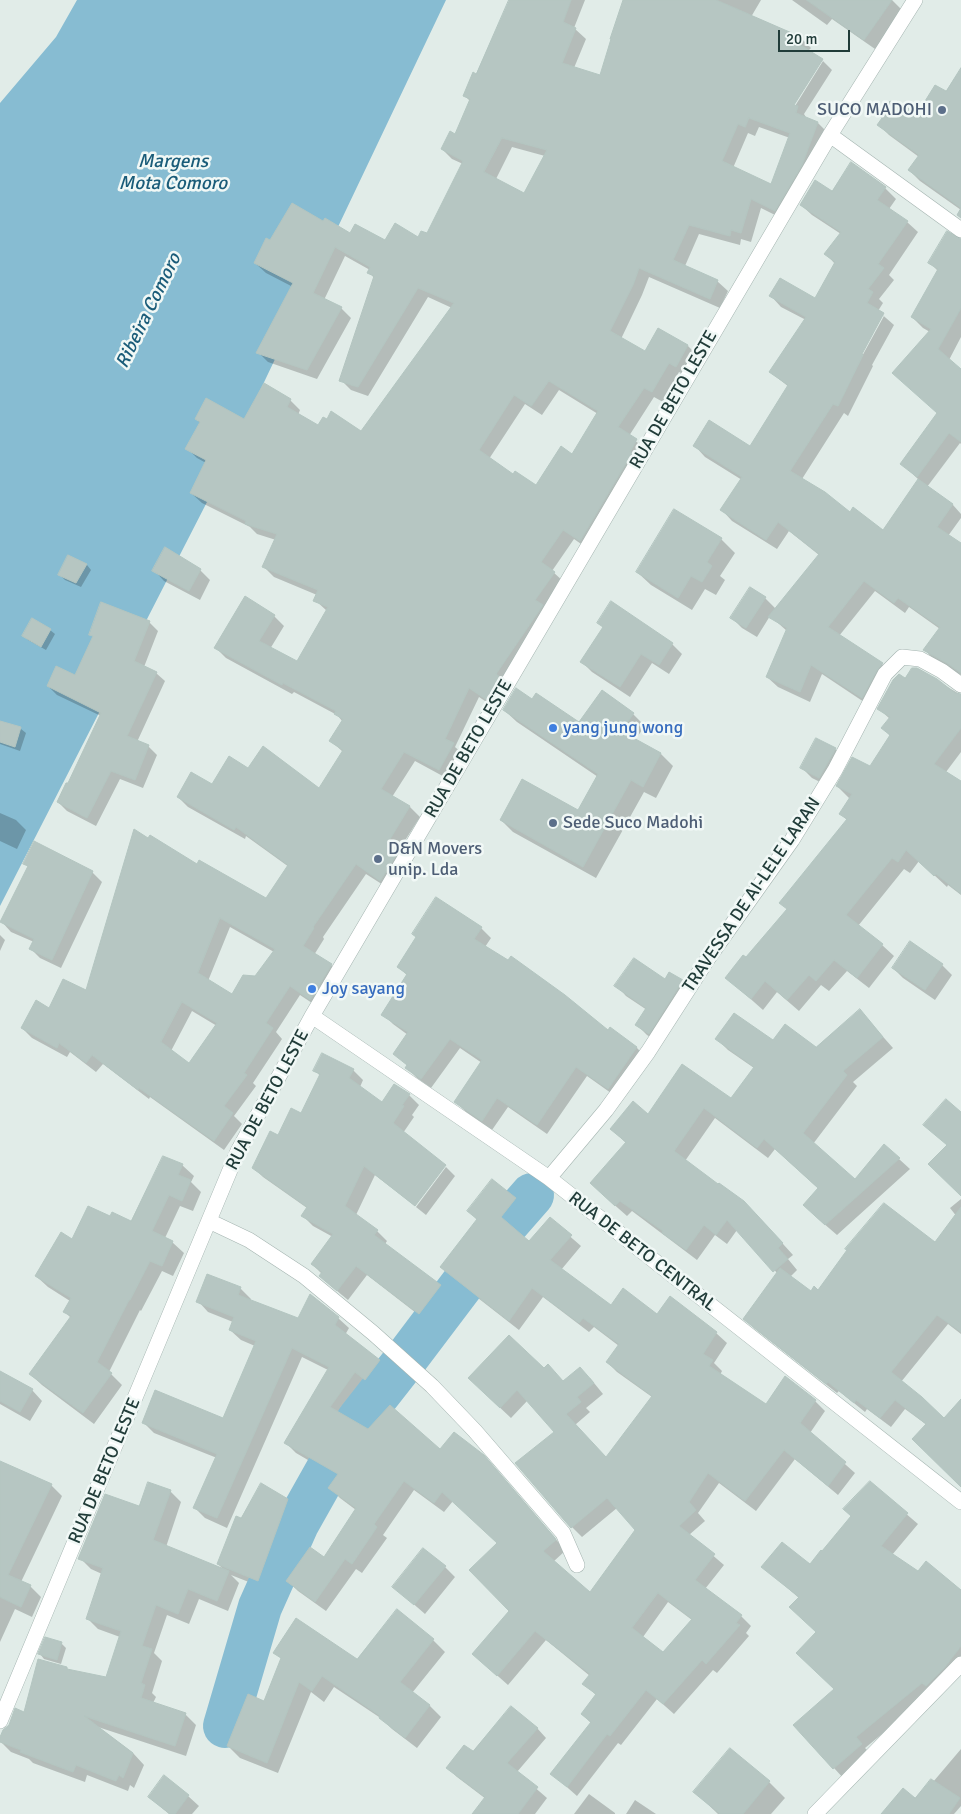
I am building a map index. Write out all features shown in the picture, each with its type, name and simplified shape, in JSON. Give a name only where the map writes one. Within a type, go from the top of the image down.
[{"type":"street","name":"RUA DE BETO LESTE","points":[[0,1721],[238,1151],[312,1016],[830,135],[915,0]]},
{"type":"street","points":[[830,135],[961,230]]},
{"type":"street","name":"TRAVESSA DE AI-LELE LARAN","points":[[549,1178],[606,1110],[643,1059],[709,957],[792,840],[834,770],[886,674],[902,658],[920,659],[942,671],[961,685]]},
{"type":"street","name":"RUA DE BETO CENTRAL","points":[[312,1016],[549,1178],[961,1502]]},
{"type":"street","points":[[209,1221],[249,1240],[304,1276],[373,1332],[432,1386],[475,1431],[563,1533],[577,1566]]},
{"type":"street","points":[[815,1814],[961,1664]]},
{"type":"water","name":"Margens Mota Comoro","points":[[77,0],[446,0],[207,502],[0,906],[0,103],[56,37]]},
{"type":"building","points":[[509,0],[571,0],[563,22],[576,28],[562,63],[600,75],[623,0],[716,0],[801,37],[797,43],[823,59],[794,105],[798,106],[796,113],[818,122],[802,165],[775,211],[751,199],[741,233],[731,230],[730,236],[689,225],[673,260],[718,280],[710,299],[639,268],[633,285],[610,331],[645,351],[658,328],[688,345],[676,367],[669,363],[652,392],[644,388],[618,427],[637,439],[630,452],[632,453],[580,541],[563,530],[541,562],[555,572],[535,600],[543,605],[496,674],[500,677],[487,700],[469,688],[445,739],[454,743],[439,770],[404,752],[381,789],[410,806],[387,844],[398,852],[380,881],[356,864],[313,927],[303,946],[332,964],[310,1000],[290,986],[266,1023],[273,1028],[244,1073],[247,1075],[224,1106],[233,1113],[214,1141],[139,1088],[138,1090],[92,1055],[86,1063],[59,1043],[57,1048],[21,1028],[36,1000],[49,1008],[63,979],[86,990],[134,829],[148,838],[150,835],[197,864],[199,860],[266,898],[288,865],[236,827],[234,830],[177,797],[191,772],[212,784],[229,756],[248,768],[263,746],[319,788],[343,750],[329,741],[343,719],[334,714],[336,711],[283,683],[282,685],[214,648],[245,596],[275,615],[259,641],[297,661],[328,607],[313,601],[318,590],[262,567],[277,534],[245,524],[246,521],[190,493],[206,460],[185,449],[200,422],[195,419],[206,398],[244,419],[264,383],[291,399],[287,407],[318,425],[323,417],[327,419],[331,411],[361,431],[454,303],[418,288],[358,387],[339,381],[374,276],[367,273],[370,267],[335,247],[313,293],[342,307],[307,370],[256,353],[293,283],[254,263],[266,238],[270,240],[292,203],[323,221],[325,218],[350,233],[355,224],[385,240],[395,223],[418,237],[421,231],[427,233],[463,161],[441,149],[450,131],[455,134],[470,99],[463,96],[473,72],[476,74]],"holes":[[[749,118],[790,133],[771,184],[722,161],[738,124],[745,127]],[[502,138],[547,150],[524,193],[484,172]],[[549,381],[598,411],[572,454],[561,446],[536,485],[515,471],[513,474],[479,450],[514,395],[531,406]],[[220,918],[275,949],[255,976],[243,975],[232,994],[198,973]],[[182,1002],[217,1023],[189,1063],[161,1042]]]},
{"type":"building","points":[[807,0],[892,0],[864,40]]},
{"type":"building","points":[[961,68],[961,208],[908,170],[919,155],[877,125],[882,118],[879,116],[890,101],[895,104],[897,101],[917,114],[935,85],[946,91]]},
{"type":"building","points":[[851,162],[886,187],[877,200],[908,221],[878,264],[884,268],[868,289],[873,292],[867,303],[884,313],[862,354],[838,406],[833,404],[790,471],[825,492],[850,512],[853,507],[883,530],[918,479],[953,504],[937,527],[961,543],[961,673],[923,650],[940,627],[898,598],[894,603],[864,581],[828,627],[883,663],[877,670],[862,698],[811,665],[800,692],[766,677],[787,628],[768,617],[819,554],[778,522],[766,540],[720,510],[742,477],[693,446],[709,420],[750,446],[788,385],[769,372],[806,317],[769,296],[780,278],[815,298],[835,262],[824,254],[841,232],[800,205],[815,180],[832,191]]},
{"type":"building","points":[[961,208],[961,218],[957,215]]},
{"type":"building","points":[[947,231],[961,239],[961,308],[938,349],[961,369],[961,442],[949,433],[917,477],[900,464],[937,413],[892,373],[931,329],[911,317],[938,269],[928,263]]},
{"type":"building","points":[[674,509],[722,538],[707,562],[712,566],[702,582],[691,576],[678,598],[636,572]]},
{"type":"building","points":[[165,547],[201,569],[189,591],[152,571]]},
{"type":"building","points":[[68,555],[87,564],[76,583],[58,575]]},
{"type":"building","points":[[750,587],[766,597],[746,628],[730,618]]},
{"type":"building","points":[[611,601],[673,643],[659,665],[641,654],[620,687],[580,662],[603,627],[597,623]]},
{"type":"building","points":[[101,602],[150,621],[134,661],[157,672],[127,736],[149,745],[135,780],[111,771],[87,818],[57,802],[101,713],[47,686],[56,666],[75,675],[93,636],[89,635]]},
{"type":"building","points":[[32,618],[51,629],[41,647],[22,636]]},
{"type":"building","points":[[912,668],[917,668],[937,679],[955,693],[961,694],[961,728],[934,764],[961,781],[961,894],[936,874],[934,876],[906,850],[898,862],[892,858],[846,915],[883,944],[857,978],[834,960],[816,981],[809,975],[787,1000],[765,981],[751,999],[725,978],[743,955],[746,957],[787,909],[779,903],[847,819],[839,814],[852,794],[836,786],[852,757],[870,766],[890,735],[881,728],[890,717],[877,709],[893,680],[899,674],[905,678]]},
{"type":"building","points":[[516,688],[532,699],[536,693],[579,722],[602,690],[634,713],[621,731],[661,753],[643,787],[631,780],[583,867],[500,820],[522,779],[578,810],[598,774],[503,710]]},
{"type":"building","points":[[0,721],[21,727],[15,747],[0,742]]},
{"type":"building","points":[[816,738],[836,748],[819,778],[800,768]]},
{"type":"building","points":[[34,841],[93,871],[52,960],[29,949],[34,939],[0,922],[28,866],[23,864]]},
{"type":"building","points":[[436,897],[482,927],[474,939],[508,960],[511,956],[565,995],[608,1030],[610,1027],[637,1047],[608,1089],[576,1067],[537,1125],[497,1098],[482,1121],[454,1102],[482,1060],[450,1039],[421,1079],[405,1068],[407,1065],[393,1054],[408,1032],[381,1015],[407,974],[397,967],[416,937],[412,934]]},
{"type":"building","points":[[910,941],[943,964],[925,990],[892,968]]},
{"type":"building","points":[[634,958],[665,979],[669,972],[683,980],[649,1034],[635,1025],[646,1008],[614,986]]},
{"type":"building","points":[[860,1009],[883,1037],[843,1071],[847,1075],[803,1133],[855,1179],[884,1144],[900,1158],[825,1225],[803,1205],[818,1188],[764,1139],[757,1148],[704,1108],[674,1151],[744,1201],[783,1243],[778,1248],[788,1259],[773,1272],[727,1220],[716,1235],[704,1225],[686,1250],[662,1233],[663,1231],[620,1201],[615,1206],[590,1183],[626,1142],[610,1129],[633,1101],[648,1114],[682,1064],[731,1098],[754,1067],[715,1039],[734,1013],[773,1040],[785,1024],[816,1047]]},
{"type":"building","points":[[322,1053],[354,1069],[349,1078],[382,1102],[394,1084],[410,1094],[393,1123],[446,1165],[415,1206],[364,1166],[345,1206],[378,1230],[374,1235],[441,1285],[419,1314],[356,1266],[337,1291],[319,1276],[322,1272],[311,1264],[333,1234],[301,1216],[307,1207],[252,1168],[270,1131],[278,1135],[291,1108],[301,1113],[320,1074],[313,1071]]},
{"type":"building","points":[[946,1099],[961,1112],[961,1196],[928,1164],[947,1145],[923,1125]]},
{"type":"building","points":[[163,1156],[183,1164],[178,1175],[191,1180],[182,1201],[169,1195],[152,1231],[173,1241],[162,1266],[150,1261],[129,1300],[97,1362],[112,1373],[83,1413],[29,1374],[71,1316],[63,1312],[71,1298],[35,1276],[61,1232],[72,1239],[88,1206],[110,1216],[112,1212],[131,1221]]},
{"type":"building","points":[[492,1179],[516,1198],[501,1217],[529,1241],[550,1217],[572,1235],[550,1260],[611,1305],[623,1288],[657,1314],[670,1296],[717,1332],[703,1354],[713,1360],[709,1366],[766,1404],[785,1376],[816,1400],[800,1423],[846,1462],[828,1486],[784,1450],[745,1501],[708,1473],[689,1502],[696,1510],[679,1526],[715,1554],[695,1580],[742,1615],[736,1623],[740,1625],[706,1664],[702,1660],[663,1704],[646,1690],[610,1736],[607,1734],[567,1787],[550,1774],[591,1722],[581,1714],[596,1694],[582,1684],[590,1674],[535,1631],[497,1676],[472,1654],[509,1611],[469,1570],[497,1543],[442,1492],[434,1503],[404,1481],[374,1524],[377,1527],[352,1564],[345,1559],[315,1602],[286,1581],[310,1547],[324,1557],[356,1508],[328,1488],[338,1474],[284,1443],[329,1367],[292,1348],[217,1518],[193,1508],[217,1454],[142,1423],[155,1390],[223,1418],[256,1341],[229,1330],[234,1317],[196,1302],[207,1274],[241,1287],[238,1295],[298,1318],[310,1294],[339,1317],[335,1325],[380,1360],[365,1380],[355,1372],[330,1407],[368,1429],[390,1405],[440,1449],[454,1432],[484,1455],[555,1538],[556,1540],[543,1551],[590,1592],[635,1530],[607,1498],[571,1528],[515,1463],[554,1432],[517,1390],[500,1408],[468,1378],[509,1335],[544,1368],[548,1364],[563,1381],[580,1367],[594,1383],[577,1397],[581,1402],[566,1414],[606,1457],[652,1396],[606,1362],[619,1344],[583,1318],[579,1323],[532,1288],[509,1321],[440,1267],[477,1219],[467,1211]],"holes":[[[658,1593],[692,1619],[663,1652],[632,1628]]]},
{"type":"building","points":[[884,1203],[935,1242],[961,1207],[961,1332],[937,1315],[891,1372],[944,1418],[961,1399],[961,1487],[912,1439],[926,1424],[895,1400],[880,1418],[856,1400],[854,1403],[828,1382],[826,1384],[743,1319],[780,1268],[811,1291],[814,1286],[818,1290],[847,1250],[845,1249]]},
{"type":"building","points":[[0,1371],[33,1389],[20,1412],[0,1401]]},
{"type":"building","points":[[0,1461],[52,1484],[8,1575],[31,1585],[21,1607],[0,1597]]},
{"type":"building","points":[[870,1481],[908,1513],[881,1546],[918,1571],[926,1561],[961,1590],[961,1646],[945,1667],[926,1686],[922,1683],[856,1737],[862,1744],[833,1769],[793,1725],[834,1689],[796,1653],[816,1632],[789,1607],[799,1597],[761,1567],[782,1542],[810,1564],[851,1516],[843,1509]]},
{"type":"building","points":[[148,1482],[171,1490],[153,1540],[229,1571],[217,1601],[188,1589],[178,1614],[156,1605],[142,1646],[152,1649],[141,1683],[145,1685],[141,1698],[186,1713],[175,1746],[84,1716],[133,1753],[123,1778],[119,1775],[116,1781],[76,1765],[73,1772],[20,1752],[21,1750],[0,1742],[0,1737],[3,1730],[9,1725],[15,1708],[24,1712],[38,1659],[67,1667],[67,1669],[106,1677],[121,1631],[86,1619],[103,1568],[78,1559],[105,1494],[139,1506]]},
{"type":"building","points":[[261,1483],[288,1499],[258,1581],[217,1564],[236,1516],[241,1518]]},
{"type":"building","points":[[423,1548],[446,1566],[414,1605],[392,1587]]},
{"type":"building","points":[[397,1609],[434,1639],[400,1682],[430,1705],[405,1738],[379,1718],[380,1716],[322,1676],[312,1691],[299,1682],[267,1763],[227,1746],[248,1694],[264,1701],[281,1658],[273,1653],[296,1618],[357,1659]]},
{"type":"building","points":[[45,1637],[62,1642],[57,1660],[38,1654]]},
{"type":"building","points":[[511,1706],[538,1728],[507,1763],[538,1787],[518,1814],[472,1814],[485,1797],[446,1768],[464,1745],[473,1751]]},
{"type":"building","points":[[730,1748],[770,1781],[743,1814],[720,1814],[693,1792]]},
{"type":"building","points":[[164,1775],[189,1795],[175,1814],[170,1814],[148,1797]]},
{"type":"building","points":[[931,1779],[960,1798],[949,1814],[881,1814],[903,1788],[915,1798]]},
{"type":"waterway","points":[[225,1726],[260,1607],[297,1524],[333,1460],[359,1419],[470,1274],[497,1235],[532,1195]]},
{"type":"place","name":"SUCO MADOHI","points":[[942,110]]},
{"type":"place","name":"yang jung wong","points":[[553,728]]},
{"type":"place","name":"Sede Suco Madohi","points":[[553,823]]},
{"type":"place","name":"D&N Movers unip. Lda","points":[[378,859]]},
{"type":"place","name":"Joy sayang","points":[[312,989]]},
{"type":"water label","name":"Ribeira Comoro","points":[[149,311]]}]
